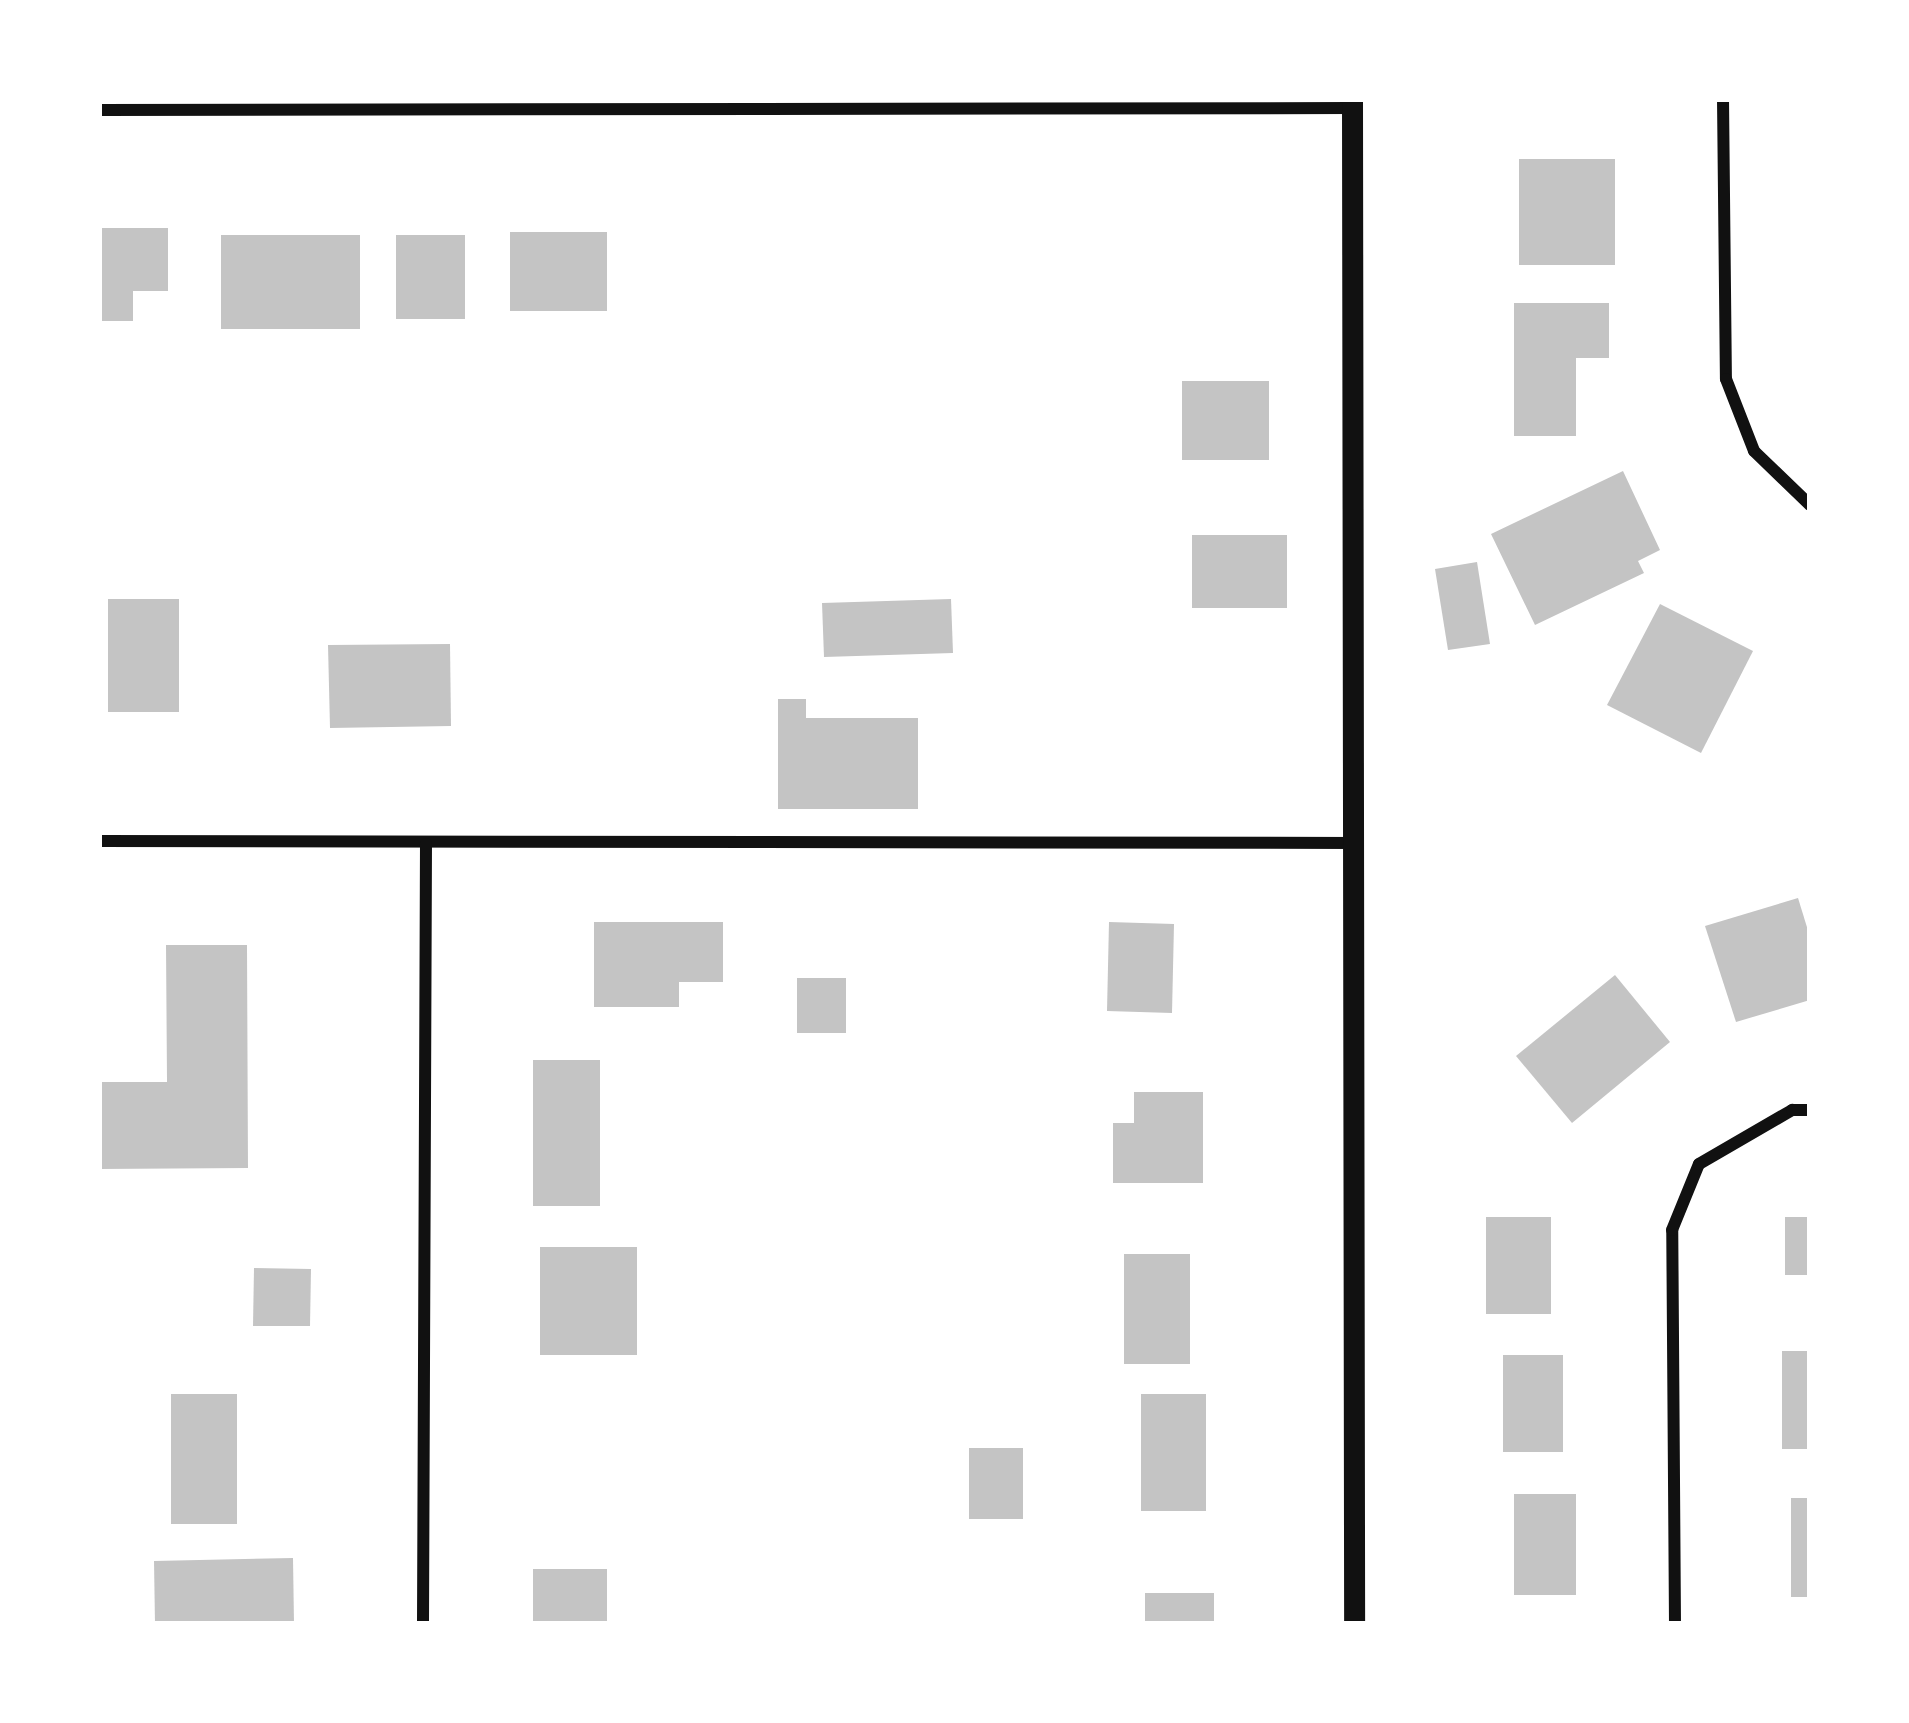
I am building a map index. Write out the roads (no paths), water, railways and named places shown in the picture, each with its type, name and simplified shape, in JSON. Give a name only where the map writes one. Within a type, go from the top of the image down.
[{"type":"street","points":[[1723,99],[1726,379],[1754,451],[1810,505]]},
{"type":"street","points":[[99,110],[1352,104],[1359,843],[1354,1624]]},
{"type":"street","points":[[99,841],[1359,843]]},
{"type":"street","points":[[423,1624],[426,844]]},
{"type":"street","points":[[1675,1624],[1672,1230],[1699,1164],[1792,1110],[1810,1110]]}]
